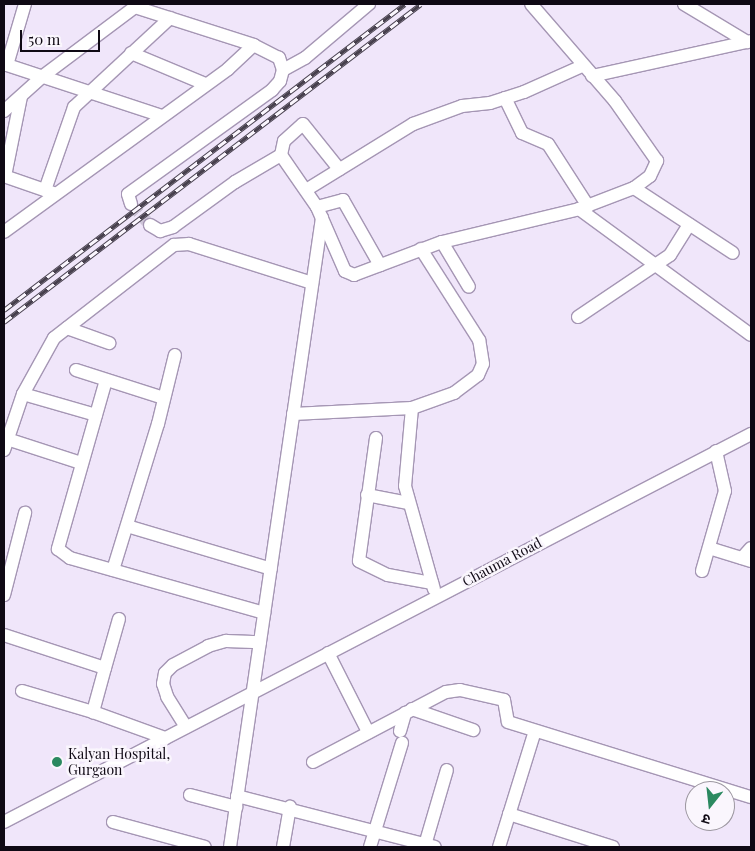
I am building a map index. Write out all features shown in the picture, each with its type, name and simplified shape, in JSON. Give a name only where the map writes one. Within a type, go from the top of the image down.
[{"type":"street","points":[[25,4],[5,64],[92,91],[162,116]]},
{"type":"street","points":[[131,204],[128,194],[272,90],[280,81],[284,70],[305,58],[369,4]]},
{"type":"street","points":[[281,155],[306,190],[349,274],[354,275],[442,242],[584,207],[634,188],[650,176],[657,161],[615,101],[582,66],[531,4]]},
{"type":"street","points":[[684,4],[749,41]]},
{"type":"street","points":[[4,111],[21,98],[43,76],[137,5],[170,18],[254,45],[279,58],[284,70]]},
{"type":"street","points":[[50,192],[74,106],[170,18]]},
{"type":"street","points":[[592,76],[749,41]]},
{"type":"street","points":[[5,229],[50,192],[228,69],[254,45]]},
{"type":"street","points":[[131,53],[205,84]]},
{"type":"street","points":[[306,190],[413,124],[462,106],[505,98],[582,66]]},
{"type":"street","points":[[21,98],[4,176],[50,192]]},
{"type":"street","points":[[505,98],[522,133],[548,144],[584,207],[655,266],[751,335]]},
{"type":"street","points":[[150,225],[160,230],[173,227],[235,182],[281,155],[284,141],[303,124],[339,169]]},
{"type":"street","points":[[634,188],[732,252]]},
{"type":"street","points":[[319,213],[344,200],[380,265]]},
{"type":"street","points":[[230,847],[312,284],[319,213]]},
{"type":"street","points":[[578,317],[655,266],[674,251],[689,225]]},
{"type":"street","points":[[442,242],[470,287]]},
{"type":"street","points":[[81,463],[5,442],[23,394],[48,345],[67,328],[179,243],[312,284]]},
{"type":"street","points":[[293,414],[412,408],[454,393],[478,375],[483,364],[479,340],[421,249]]},
{"type":"street","points":[[67,328],[109,343]]},
{"type":"street","points":[[113,570],[175,355]]},
{"type":"street","points":[[76,370],[164,398]]},
{"type":"street","points":[[106,380],[58,549],[70,558],[264,613]]},
{"type":"street","points":[[23,394],[96,415]]},
{"type":"street","points":[[412,408],[405,476],[408,503],[436,596]]},
{"type":"street","name":"Chauma Road","points":[[4,822],[751,434]]},
{"type":"street","points":[[376,438],[359,561],[388,575],[432,583]]},
{"type":"street","points":[[702,571],[725,491],[716,452]]},
{"type":"street","points":[[367,495],[408,503]]},
{"type":"street","points":[[4,595],[25,513]]},
{"type":"street","points":[[127,526],[270,569]]},
{"type":"street","points":[[709,548],[746,560],[751,548]]},
{"type":"street","points":[[93,712],[119,619]]},
{"type":"street","points":[[4,635],[105,668]]},
{"type":"street","points":[[186,727],[167,696],[163,684],[165,673],[173,665],[208,646],[226,641],[260,642]]},
{"type":"street","points":[[328,653],[368,732]]},
{"type":"street","points":[[22,691],[93,712],[165,738]]},
{"type":"street","points":[[313,762],[446,692],[473,692],[504,700],[506,721],[751,797]]},
{"type":"street","points":[[409,711],[474,730]]},
{"type":"street","points":[[370,847],[409,711]]},
{"type":"street","points":[[499,847],[534,731]]},
{"type":"street","points":[[190,795],[290,807],[425,846],[447,770]]},
{"type":"street","points":[[283,847],[290,807]]},
{"type":"street","points":[[509,814],[613,847]]},
{"type":"street","points":[[113,822],[205,847]]},
{"type":"tunnel","points":[[131,204],[150,225]]},
{"type":"railway","points":[[4,310],[405,4]]},
{"type":"railway","points":[[4,322],[421,4]]},
{"type":"place","name":"Kalyan Hospital, Gurgaon","points":[[57,762]]}]
